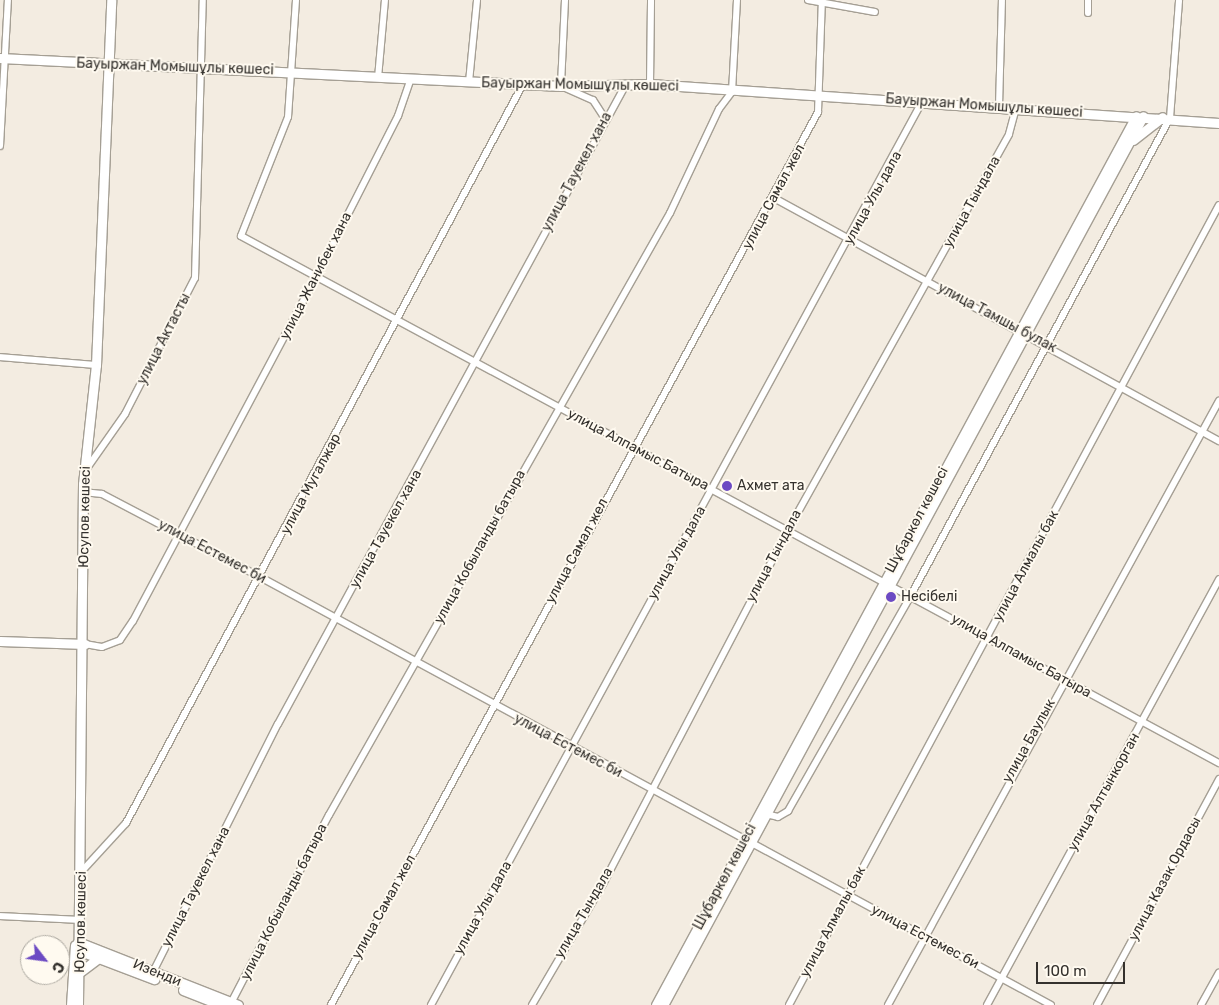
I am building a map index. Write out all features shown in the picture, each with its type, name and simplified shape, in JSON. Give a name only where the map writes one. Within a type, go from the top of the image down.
[{"type":"street","points":[[0,146],[1,58],[8,0]]},
{"type":"street","name":"Юсупов көшесі","points":[[78,1005],[80,972],[78,920],[82,871],[85,644],[83,492],[96,365],[106,65],[111,0]]},
{"type":"street","name":"улица Актасты","points":[[84,472],[125,414],[195,278],[203,0]]},
{"type":"street","points":[[293,72],[296,0]]},
{"type":"street","points":[[378,78],[385,0]]},
{"type":"street","points":[[469,82],[477,0]]},
{"type":"street","points":[[565,0],[561,86],[593,100],[604,117]]},
{"type":"street","points":[[650,84],[651,0]]},
{"type":"street","points":[[732,92],[737,0]]},
{"type":"street","points":[[808,0],[875,12]]},
{"type":"street","points":[[999,106],[1002,0]]},
{"type":"street","points":[[1088,0],[1088,13]]},
{"type":"street","points":[[1124,146],[1166,118],[1179,0]]},
{"type":"street","name":"улица Самал жел","points":[[331,1005],[633,446],[774,198],[818,112],[816,96],[822,1]]},
{"type":"street","name":"Бауыржан Момышұлы көшесі","points":[[1,58],[201,70],[293,72],[378,78],[561,86],[650,84],[732,92],[923,100],[1219,123]]},
{"type":"street","name":"улица Алпамыс Батыра","points":[[293,72],[288,118],[241,236],[477,366],[633,446],[888,582],[1142,724],[1219,764]]},
{"type":"street","name":"улица Жанибек хана","points":[[85,644],[102,647],[120,640],[214,470],[316,277],[398,116],[411,78]]},
{"type":"street","name":"улица Мугалжар","points":[[82,871],[126,823],[262,578],[523,84]]},
{"type":"street","name":"улица Тауекел хана","points":[[151,974],[335,621],[477,366],[604,117],[626,84]]},
{"type":"street","name":"улица Кобыланды батыра","points":[[233,1004],[414,663],[557,407],[670,213],[732,92]]},
{"type":"street","name":"улица Улы дала","points":[[431,1005],[712,489],[852,237],[923,100]]},
{"type":"street","name":"улица Тындала","points":[[532,1005],[603,884],[650,790],[788,530],[929,282],[1009,134],[1016,107]]},
{"type":"street","points":[[1116,115],[1123,124],[1124,146]]},
{"type":"street","name":"Шұбаркөл көшесі","points":[[656,1005],[748,841],[1140,116]]},
{"type":"street","name":"Шұбаркөл көшесі","points":[[766,814],[784,816],[911,595],[1166,118]]},
{"type":"street","name":"улица Тамшы булак","points":[[774,198],[852,237],[929,282],[1024,331],[1219,441]]},
{"type":"street","name":"улица Алмалы бак","points":[[788,1005],[1219,205]]},
{"type":"street","points":[[0,357],[96,365]]},
{"type":"street","name":"улица Баулык","points":[[888,1005],[923,936],[1063,680],[1219,401]]},
{"type":"street","name":"улица Естемес би","points":[[83,492],[102,494],[178,533],[262,578],[335,621],[1051,1005]]},
{"type":"street","name":"улица Алтынкорган","points":[[987,1005],[1219,580]]},
{"type":"street","name":"Шұбаркөл көшесі","points":[[663,1005],[748,841],[766,814],[888,582]]},
{"type":"street","points":[[0,641],[85,644]]},
{"type":"street","name":"улица Казак Ордасы","points":[[1097,1005],[1219,779]]},
{"type":"street","points":[[0,916],[78,920]]},
{"type":"street","points":[[71,1005],[78,946]]},
{"type":"street","name":"Изенди","points":[[78,946],[233,1004]]},
{"type":"street","name":"Изенди","points":[[78,946],[100,957],[151,974],[222,1005]]},
{"type":"street","points":[[80,972],[100,957]]},
{"type":"street","points":[[1201,1005],[1219,973]]},
{"type":"place","name":"Ахмет ата","points":[[727,486]]},
{"type":"place","name":"Несібелі","points":[[891,597]]}]
